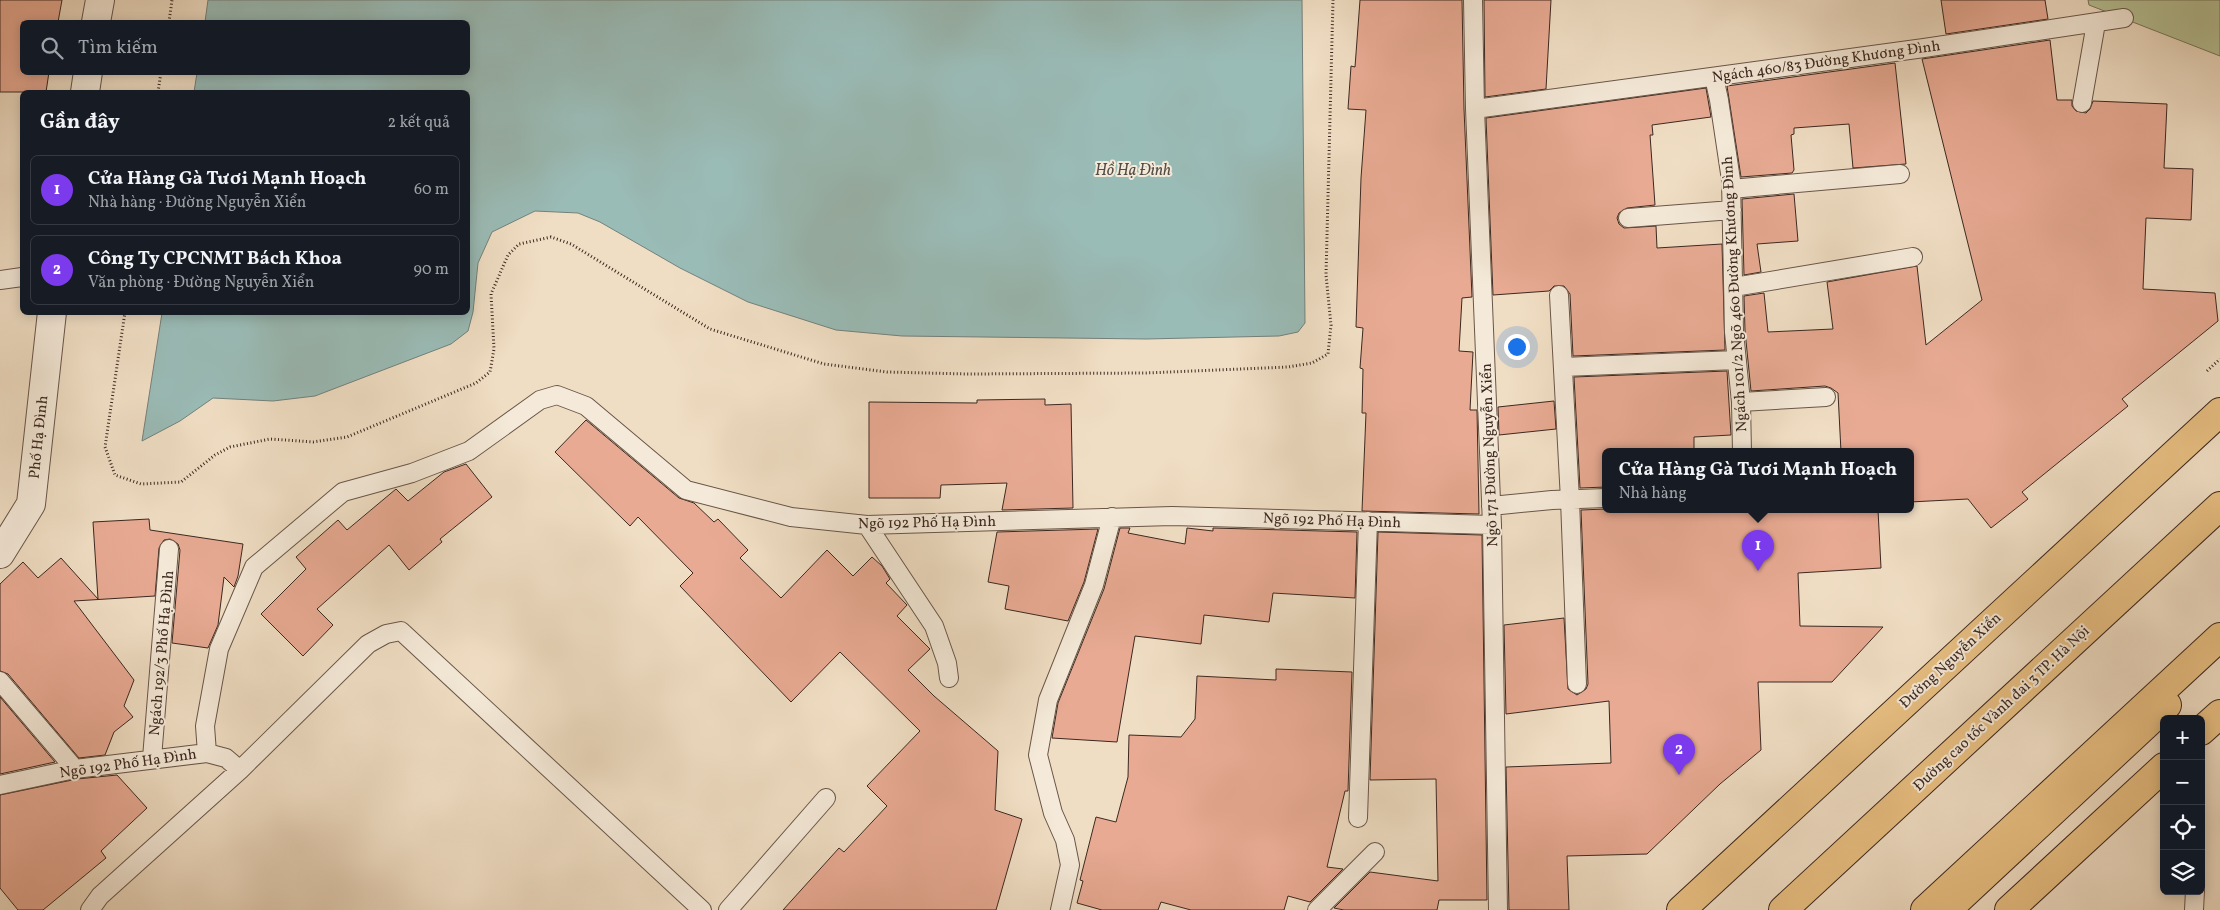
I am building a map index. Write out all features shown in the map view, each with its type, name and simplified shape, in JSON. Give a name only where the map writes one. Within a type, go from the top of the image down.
[{"type":"main road","name":"Đường Nguyễn Xiển","points":[[1681,910],[2220,412]]},
{"type":"main road","name":"Đường cao tốc Vành đai 3 TP. Hà Nội","points":[[1783,910],[2220,506]]},
{"type":"main road","points":[[1925,910],[2220,637]]},
{"type":"main road","points":[[1946,910],[2220,655]]},
{"type":"main road","points":[[2205,727],[2220,714]]},
{"type":"main road","points":[[2009,910],[2160,771]]},
{"type":"street","points":[[96,20],[100,0]]},
{"type":"street","points":[[85,90],[88,75]]},
{"type":"street","name":"Phố Hạ Đình","points":[[0,554],[31,504],[52,315]]},
{"type":"lane","name":"Ngõ 171 Đường Nguyễn Xiển","points":[[1473,0],[1475,109],[1492,525],[1498,910]]},
{"type":"lane","name":"Ngách 460/83 Đường Khương Đình","points":[[1475,109],[2124,18]]},
{"type":"lane","points":[[2082,103],[2096,23]]},
{"type":"lane","name":"Ngách 101/2 Ngõ 460 Đường Khương Đình","points":[[1714,77],[1720,109],[1732,210],[1734,332],[1741,402],[1742,448]]},
{"type":"lane","points":[[1730,189],[1900,174]]},
{"type":"lane","points":[[1628,218],[1732,210]]},
{"type":"lane","points":[[1734,287],[1913,257]]},
{"type":"lane","points":[[0,280],[20,277]]},
{"type":"lane","points":[[1559,295],[1570,500],[1577,684]]},
{"type":"lane","points":[[1563,367],[1737,360]]},
{"type":"lane","name":"Ngõ 192 Phố Hạ Đình","points":[[0,784],[75,769],[208,752],[205,726],[219,649],[254,567],[343,492],[412,473],[469,451],[540,400],[557,395],[586,406],[686,490],[791,516],[867,525],[1172,516],[1492,525]]},
{"type":"lane","points":[[1741,402],[1826,397]]},
{"type":"lane","points":[[1491,506],[1602,498]]},
{"type":"lane","points":[[1060,910],[1070,866],[1065,840],[1053,813],[1043,778],[1038,755],[1039,747],[1048,700],[1094,585],[1112,517]]},
{"type":"lane","points":[[1358,818],[1368,521]]},
{"type":"lane","points":[[867,525],[934,626],[947,663],[950,678]]},
{"type":"lane","name":"Ngách 192/3 Phố Hạ Đình","points":[[152,758],[169,549]]},
{"type":"lane","points":[[90,910],[100,896],[240,770],[368,644],[386,634],[400,631],[702,910]]},
{"type":"lane","points":[[0,680],[75,769]]},
{"type":"lane","points":[[208,752],[226,758],[240,770]]},
{"type":"lane","points":[[728,910],[826,798]]},
{"type":"lane","points":[[1316,910],[1375,852]]},
{"type":"lane","points":[[2194,910],[2195,895]]},
{"type":"path","points":[[169,20],[172,0]]},
{"type":"path","points":[[125,315],[105,447],[115,475],[141,484],[181,482],[216,455],[230,447],[246,443],[270,439],[313,442],[348,437],[476,383],[490,372],[494,348],[491,294],[508,255],[519,244],[551,237],[571,244],[710,330],[824,364],[887,372],[968,374],[1146,373],[1288,367],[1312,363],[1328,354],[1331,325],[1326,275],[1333,0]]},
{"type":"path","points":[[158,90],[161,75]]},
{"type":"path","points":[[2207,371],[2220,359]]},
{"type":"green space","points":[[2088,0],[2220,0],[2220,56],[2089,5]]},
{"type":"water","name":"Hồ Hạ Đình","points":[[208,0],[1302,0],[1305,323],[1298,332],[1279,336],[1146,339],[902,336],[836,330],[748,302],[680,268],[600,222],[578,213],[535,211],[492,232],[478,263],[473,312],[468,331],[451,344],[315,396],[273,401],[213,398],[180,421],[142,441],[162,315],[470,315],[470,90],[194,90],[197,75],[470,75],[470,20],[205,20]]},
{"type":"building","points":[[0,0],[62,0],[58,20],[20,20],[20,75],[49,75],[46,90],[0,92]]},
{"type":"building","points":[[1360,0],[1462,0],[1464,109],[1472,297],[1462,298],[1459,351],[1473,352],[1470,410],[1477,410],[1479,514],[1362,511],[1366,413],[1362,413],[1363,369],[1360,368],[1363,328],[1356,327],[1361,178],[1366,110],[1348,109],[1351,66],[1355,67]]},
{"type":"building","points":[[1484,0],[1551,0],[1546,89],[1485,97]]},
{"type":"building","points":[[1941,0],[2045,0],[2048,19],[1946,34]]},
{"type":"building","points":[[2050,40],[2057,100],[2072,100],[2072,106],[2076,111],[2086,113],[2093,101],[2167,104],[2164,168],[2193,169],[2191,220],[2146,218],[2143,289],[2215,293],[2218,321],[2122,399],[2128,406],[2022,492],[2028,499],[1991,528],[1968,499],[1914,502],[1914,448],[1841,448],[1838,393],[1831,388],[1825,386],[1751,391],[1745,331],[1744,296],[1764,293],[1768,332],[1833,329],[1827,282],[1917,266],[1926,345],[1982,300],[1922,59]]},
{"type":"building","points":[[1895,63],[1906,164],[1853,168],[1849,124],[1794,128],[1794,134],[1791,135],[1794,170],[1792,173],[1741,177],[1727,86]]},
{"type":"building","points":[[1706,88],[1711,117],[1652,125],[1653,135],[1650,135],[1655,205],[1627,208],[1619,213],[1617,218],[1619,224],[1624,228],[1656,226],[1657,248],[1722,244],[1725,350],[1573,356],[1570,294],[1564,286],[1554,286],[1549,291],[1493,295],[1486,118]]},
{"type":"building","points":[[1794,194],[1798,241],[1757,244],[1761,272],[1744,275],[1742,199]]},
{"type":"building","points":[[1727,371],[1731,435],[1694,437],[1694,448],[1602,448],[1602,487],[1580,488],[1574,377]]},
{"type":"building","points":[[1045,399],[1045,405],[1071,404],[1073,508],[1002,510],[1007,483],[941,485],[940,498],[869,498],[869,402],[977,403],[977,400]]},
{"type":"building","points":[[1554,401],[1556,429],[1499,435],[1498,407]]},
{"type":"building","points":[[586,420],[679,498],[694,503],[714,522],[718,519],[748,550],[740,558],[781,598],[827,550],[853,576],[872,557],[882,566],[890,579],[886,583],[907,605],[897,616],[930,649],[908,670],[934,696],[998,751],[995,810],[1022,819],[996,910],[783,910],[839,848],[844,852],[887,806],[867,786],[920,731],[840,652],[791,702],[680,586],[693,573],[638,517],[630,526],[555,452]]},
{"type":"building","points":[[466,464],[492,497],[440,539],[442,542],[409,570],[389,545],[317,609],[333,625],[303,656],[261,614],[306,569],[296,557],[338,520],[347,530],[396,489],[408,501],[444,472]]},
{"type":"building","points":[[1602,509],[1602,513],[1878,513],[1881,568],[1798,573],[1800,626],[1883,627],[1832,682],[1758,682],[1761,750],[1720,784],[1647,854],[1567,856],[1569,910],[1509,910],[1506,767],[1611,763],[1609,701],[1506,714],[1504,625],[1564,618],[1568,689],[1577,695],[1586,689],[1588,684],[1581,510]]},
{"type":"building","points":[[149,519],[150,530],[243,544],[238,576],[234,587],[224,577],[218,625],[208,648],[172,643],[180,550],[178,544],[170,539],[164,540],[159,548],[155,596],[74,601],[134,680],[124,706],[133,717],[114,732],[105,755],[79,758],[8,674],[0,671],[0,584],[23,562],[38,578],[61,558],[98,599],[93,522]]},
{"type":"building","points":[[1120,528],[1130,528],[1128,533],[1185,544],[1187,528],[1213,531],[1213,528],[1357,532],[1355,598],[1273,593],[1269,622],[1204,615],[1201,644],[1135,636],[1117,742],[1052,738],[1058,703],[1104,589]]},
{"type":"building","points":[[1098,529],[1084,582],[1068,621],[1005,609],[1009,586],[988,582],[997,532]]},
{"type":"building","points":[[1378,532],[1482,535],[1487,900],[1439,900],[1437,910],[1344,910],[1334,908],[1370,872],[1438,881],[1436,779],[1370,780]]},
{"type":"building","points":[[1276,669],[1352,672],[1348,791],[1345,791],[1327,867],[1343,869],[1310,902],[1288,896],[1284,910],[1191,910],[1161,902],[1158,910],[1102,910],[1077,903],[1083,881],[1080,880],[1096,817],[1116,822],[1128,777],[1129,735],[1181,737],[1195,719],[1197,676],[1276,680]]},
{"type":"building","points":[[0,697],[55,762],[0,774]]},
{"type":"building","points":[[117,775],[147,808],[101,851],[106,858],[43,910],[18,910],[0,888],[0,795],[77,779]]},
{"type":"place","name":"Cửa Hàng Gà Tươi Mạnh Hoạch","points":[[1758,571]]},
{"type":"place","name":"Công Ty CPCNMT Bách Khoa","points":[[1679,775]]}]
